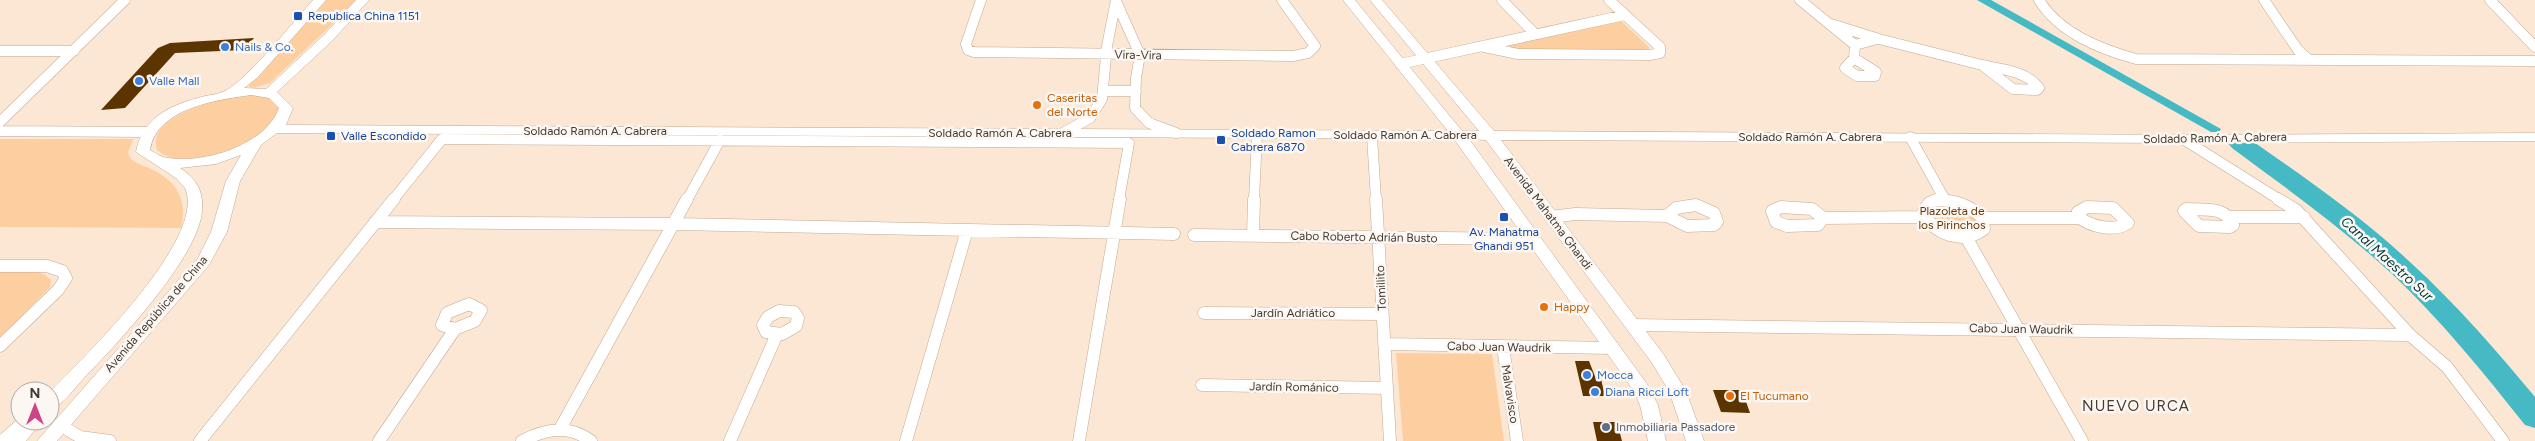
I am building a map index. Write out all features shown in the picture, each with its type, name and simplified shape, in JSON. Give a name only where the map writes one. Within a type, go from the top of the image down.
[{"type":"main road","points":[[230,93],[252,75],[320,0]]},
{"type":"main road","points":[[269,93],[291,70],[329,37],[363,0]]},
{"type":"main road","name":"Avenida Mahatma Ghandi","points":[[1349,0],[1460,136],[1613,348],[1646,398],[1657,441]]},
{"type":"main road","name":"Avenida Mahatma Ghandi","points":[[1376,0],[1490,135],[1632,325],[1677,391],[1695,441]]},
{"type":"main road","points":[[251,91],[269,93],[279,97],[284,103],[286,111],[283,120],[276,129],[254,144],[210,160],[179,165],[163,164],[150,159],[143,152],[142,143],[152,129],[188,105],[230,93],[251,91]]},
{"type":"main road","name":"Soldado Ramón A. Cabrera","points":[[276,129],[2183,139],[2535,137]]},
{"type":"main road","name":"Avenida República de China","points":[[60,425],[204,260],[219,232],[233,181],[254,144]]},
{"type":"main road","name":"Avenida República de China","points":[[60,393],[146,300],[165,273],[187,234],[194,211],[194,191],[189,183],[163,164]]},
{"type":"main road","points":[[15,441],[24,431]]},
{"type":"main road","name":"Avenida República de China","points":[[46,441],[55,431]]},
{"type":"street","points":[[0,122],[125,0]]},
{"type":"street","name":"Vira-Vira","points":[[981,0],[966,44],[968,50],[980,53],[1294,56],[1308,53],[1315,46],[1282,0]]},
{"type":"street","points":[[1061,134],[1082,124],[1092,115],[1098,108],[1105,91],[1106,55],[1116,0]]},
{"type":"street","points":[[1116,0],[1140,55],[1136,78],[1136,108],[1139,115],[1159,128],[1180,134]]},
{"type":"street","points":[[1502,0],[1535,34]]},
{"type":"street","points":[[1484,47],[1518,54],[1650,55],[1660,53],[1660,47],[1609,0]]},
{"type":"street","points":[[1800,0],[1856,45]]},
{"type":"street","points":[[2039,0],[2045,11],[2056,22],[2124,56],[2146,60],[2534,60]]},
{"type":"street","points":[[2264,0],[2298,50],[2308,60]]},
{"type":"street","points":[[2490,0],[2535,46]]},
{"type":"street","points":[[1400,64],[1626,16]]},
{"type":"street","points":[[1831,24],[1879,39],[2026,76],[2037,84],[2038,88],[2030,91],[2013,89],[1982,65]]},
{"type":"street","points":[[1856,45],[1879,39]]},
{"type":"street","points":[[1854,58],[1856,45]]},
{"type":"street","points":[[0,51],[74,51]]},
{"type":"street","points":[[1105,91],[1136,91]]},
{"type":"street","points":[[32,131],[72,126],[114,126],[152,129]]},
{"type":"street","points":[[0,131],[64,133],[152,129]]},
{"type":"street","points":[[1253,236],[1256,135]]},
{"type":"street","name":"Tomillito","points":[[1372,136],[1390,441]]},
{"type":"street","points":[[1910,138],[1945,200]]},
{"type":"street","points":[[200,441],[442,139],[1128,143],[1079,441]]},
{"type":"street","points":[[2183,139],[2284,201],[2304,217],[2410,335],[2447,367],[2503,441]]},
{"type":"street","points":[[560,429],[720,140]]},
{"type":"street","points":[[1983,218],[1984,229],[1981,233],[1966,237],[1946,233],[1929,223],[1924,217],[1923,212],[1929,202],[1945,200],[1963,204],[1983,218],[2080,218]]},
{"type":"street","points":[[1551,217],[1574,214],[1667,216]]},
{"type":"street","points":[[1823,218],[1924,217]]},
{"type":"street","points":[[2230,217],[2304,217]]},
{"type":"street","points":[[375,222],[674,224],[1174,234]]},
{"type":"street","points":[[906,441],[967,230]]},
{"type":"street","name":"Cabo Roberto Adrián Busto","points":[[1194,235],[1533,239]]},
{"type":"street","points":[[1966,237],[2082,441]]},
{"type":"street","points":[[0,266],[47,266],[62,271],[66,278],[58,290],[0,346]]},
{"type":"street","name":"Jardín Adriático","points":[[1204,313],[1382,314]]},
{"type":"street","name":"Cabo Juan Waudrik","points":[[1632,325],[2410,335]]},
{"type":"street","points":[[379,441],[455,329]]},
{"type":"street","points":[[730,441],[777,334]]},
{"type":"street","name":"Cabo Juan Waudrik","points":[[1384,344],[1613,348]]},
{"type":"street","name":"Malvavisco","points":[[1503,347],[1517,441]]},
{"type":"street","points":[[60,390],[73,379]]},
{"type":"street","name":"Jardín Románico","points":[[1202,385],[1386,388]]},
{"type":"street","points":[[60,425],[80,437],[110,441]]},
{"type":"street","points":[[522,441],[546,431],[560,429],[574,430],[584,434],[591,441]]},
{"type":"street","points":[[2,441],[14,431]]},
{"type":"green space","points":[[325,0],[358,0],[270,83],[254,88],[249,87],[249,83]]},
{"type":"green space","points":[[1621,21],[1650,48],[1641,51],[1513,50],[1508,44]]},
{"type":"green space","points":[[239,95],[265,95],[282,103],[267,134],[242,146],[197,159],[182,160],[169,157],[157,150],[156,138],[162,128],[172,119],[200,106]]},
{"type":"green space","points":[[0,139],[133,139],[128,152],[131,159],[166,178],[178,192],[183,208],[181,228],[0,227]]},
{"type":"green space","name":"Plazoleta de los Pirinchos","points":[[1936,200],[1981,215],[1976,236],[1937,229],[1925,206]]},
{"type":"green space","points":[[0,270],[34,271],[51,280],[50,287],[0,338]]},
{"type":"green space","points":[[1396,353],[1492,354],[1504,441],[1403,441]]},
{"type":"building","name":"Valle Mall","points":[[254,38],[244,50],[175,53],[125,108],[101,110],[158,48],[170,43]]},
{"type":"building","points":[[1575,361],[1589,361],[1596,379],[1601,379],[1605,396],[1583,396]]},
{"type":"building","points":[[1713,390],[1742,390],[1750,413],[1721,412]]},
{"type":"building","points":[[1593,422],[1617,422],[1622,441],[1597,441]]},
{"type":"waterway","name":"Canal Maestro Sur","points":[[1983,0],[2215,129]]},
{"type":"waterway","name":"Canal Maestro Sur","points":[[2240,143],[2334,212],[2401,268],[2466,335],[2535,417]]},
{"type":"place","name":"Republica China 1151","points":[[298,16]]},
{"type":"place","name":"Nails & Co.","points":[[225,47]]},
{"type":"place","name":"Valle Mall","points":[[139,81]]},
{"type":"place","name":"Caseritas del Norte","points":[[1037,105]]},
{"type":"place","name":"Valle Escondido","points":[[331,136]]},
{"type":"place","name":"Soldado Ramon Cabrera 6870","points":[[1221,140]]},
{"type":"place","name":"Av. Mahatma Ghandi 951","points":[[1504,217]]},
{"type":"place","name":"Happy","points":[[1544,307]]},
{"type":"place","name":"Mocca","points":[[1587,375]]},
{"type":"place","name":"Diana Ricci Loft","points":[[1595,392]]},
{"type":"place","name":"El Tucumano","points":[[1730,396]]},
{"type":"place","name":"Inmobiliaria Passadore","points":[[1606,427]]},
{"type":"district","name":"NUEVO URCA","points":[[2136,406]]}]
